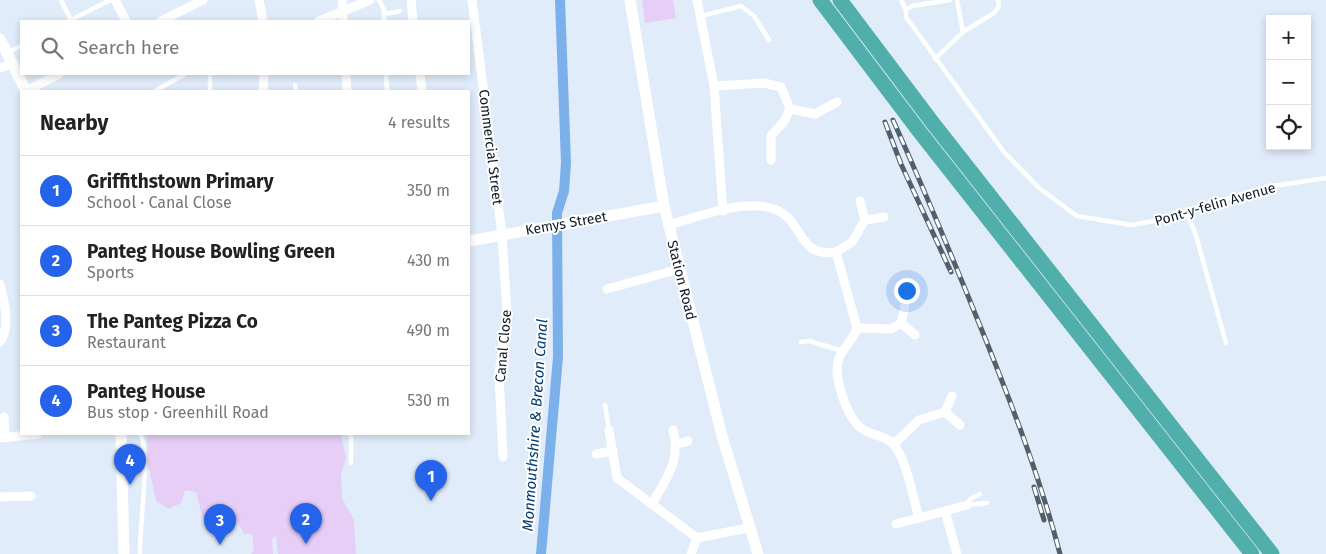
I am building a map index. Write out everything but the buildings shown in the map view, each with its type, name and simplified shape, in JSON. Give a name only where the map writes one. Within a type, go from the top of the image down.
[{"type":"highway","points":[[820,0],[919,131],[1252,554]]},
{"type":"highway","points":[[840,0],[926,115],[1272,554]]},
{"type":"street","points":[[115,0],[125,20]]},
{"type":"street","points":[[163,20],[203,0]]},
{"type":"street","points":[[259,0],[263,20]]},
{"type":"street","points":[[342,0],[342,17]]},
{"type":"street","points":[[325,20],[342,17],[370,0]]},
{"type":"street","points":[[411,0],[413,20]]},
{"type":"street","name":"Commercial Street","points":[[472,0],[502,234]]},
{"type":"street","name":"Station Road","points":[[630,0],[668,224],[722,436],[748,528],[758,554]]},
{"type":"street","points":[[697,0],[714,86],[723,211]]},
{"type":"street","points":[[0,39],[6,62],[25,90]]},
{"type":"street","points":[[28,90],[58,75]]},
{"type":"street","points":[[264,75],[264,90]]},
{"type":"street","points":[[346,75],[347,90]]},
{"type":"street","points":[[420,75],[422,90]]},
{"type":"street","points":[[714,86],[774,83],[781,87],[790,109],[785,120],[770,136],[771,160]]},
{"type":"street","points":[[790,109],[815,114],[837,102]]},
{"type":"street","points":[[668,224],[745,206],[775,209],[793,223],[801,238],[814,251],[826,254],[836,252],[852,242],[865,220],[860,200]]},
{"type":"street","name":"Kemys Street","points":[[470,241],[664,206]]},
{"type":"street","points":[[865,220],[884,217]]},
{"type":"street","name":"Canal Close","points":[[502,234],[508,313],[499,375],[503,457]]},
{"type":"street","points":[[836,252],[857,328],[854,338],[837,366],[838,377],[848,411],[854,422],[862,429],[894,444],[900,454],[919,518]]},
{"type":"street","points":[[606,289],[679,269]]},
{"type":"street","points":[[0,284],[6,328],[0,342]]},
{"type":"street","points":[[902,323],[905,306]]},
{"type":"street","points":[[857,328],[891,329],[902,323]]},
{"type":"street","points":[[902,323],[915,335]]},
{"type":"street","points":[[894,444],[919,420],[945,412],[952,396]]},
{"type":"street","points":[[945,412],[960,424]]},
{"type":"street","points":[[4,417],[3,437],[26,435]]},
{"type":"street","points":[[609,430],[617,478],[697,538],[748,528]]},
{"type":"street","points":[[652,504],[675,464],[676,444],[673,430]]},
{"type":"street","points":[[122,435],[124,554]]},
{"type":"street","points":[[676,444],[688,441]]},
{"type":"street","points":[[596,454],[612,451]]},
{"type":"street","points":[[0,497],[31,496]]},
{"type":"street","points":[[896,524],[966,505]]},
{"type":"street","points":[[945,511],[957,554]]},
{"type":"street","points":[[691,554],[697,538]]},
{"type":"lane","points":[[60,0],[70,20]]},
{"type":"lane","points":[[72,20],[110,0]]},
{"type":"lane","points":[[379,0],[384,20]]},
{"type":"lane","points":[[738,0],[741,6],[754,16],[769,40]]},
{"type":"lane","name":"Pont-y-felin Avenue","points":[[901,0],[911,26],[1004,152],[1039,188],[1077,216],[1132,225],[1166,219],[1267,187],[1326,178]]},
{"type":"lane","points":[[906,10],[912,6],[950,0]]},
{"type":"lane","points":[[957,0],[963,32]]},
{"type":"lane","points":[[935,59],[963,32],[994,13],[999,6],[998,0]]},
{"type":"lane","points":[[701,16],[741,6]]},
{"type":"lane","points":[[384,14],[400,11]]},
{"type":"lane","points":[[6,62],[20,47]]},
{"type":"lane","points":[[158,90],[183,75]]},
{"type":"lane","points":[[210,75],[210,90]]},
{"type":"lane","points":[[386,75],[387,90]]},
{"type":"lane","points":[[295,85],[296,90]]},
{"type":"lane","points":[[1186,212],[1195,232],[1226,343]]},
{"type":"lane","points":[[800,342],[810,341],[844,352]]},
{"type":"lane","points":[[605,405],[609,430]]},
{"type":"lane","points":[[140,435],[144,442],[144,469],[140,554]]},
{"type":"lane","points":[[351,435],[351,463]]},
{"type":"lane","points":[[966,505],[970,499],[980,494]]},
{"type":"lane","points":[[966,505],[988,503]]},
{"type":"shaded area","points":[[642,0],[673,0],[676,18],[645,23]]},
{"type":"shaded area","points":[[147,435],[341,435],[346,458],[341,475],[342,498],[354,520],[356,554],[278,554],[276,535],[272,539],[273,554],[251,554],[254,551],[252,534],[244,534],[228,503],[216,519],[203,519],[196,492],[185,490],[181,503],[169,509],[156,501],[148,464]]},
{"type":"waterway","name":"Monmouthshire & Brecon Canal","points":[[541,554],[558,357],[557,213],[564,191],[566,163],[560,0]]},
{"type":"railway","points":[[893,120],[953,259],[1008,395],[1036,474],[1060,554]]},
{"type":"railway","points":[[885,122],[901,164],[951,272]]},
{"type":"railway","points":[[1034,487],[1044,520]]},
{"type":"place","name":"Panteg House","points":[[130,485]]},
{"type":"place","name":"Griffithstown Primary","points":[[431,501]]},
{"type":"place","name":"Panteg House Bowling Green","points":[[306,544]]},
{"type":"place","name":"The Panteg Pizza Co","points":[[220,545]]}]
